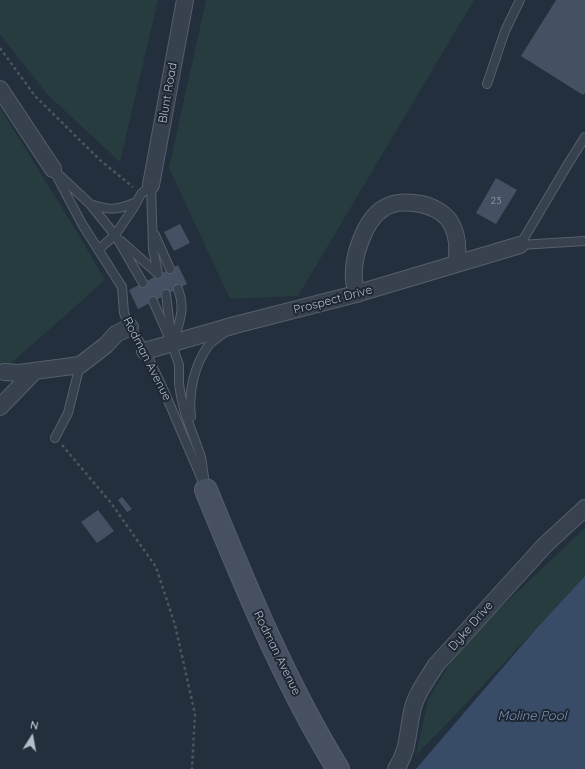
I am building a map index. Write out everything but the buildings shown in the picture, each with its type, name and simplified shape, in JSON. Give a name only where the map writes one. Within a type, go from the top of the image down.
[{"type":"street","name":"Blunt Road","points":[[146,189],[185,0]]},
{"type":"street","name":"Rodman Avenue","points":[[0,89],[53,169]]},
{"type":"street","points":[[357,294],[354,278],[355,263],[364,230],[371,218],[384,208],[397,203],[412,202],[422,204],[437,210],[444,216],[452,225],[458,250],[456,264]]},
{"type":"street","name":"Prospect Drive","points":[[145,351],[235,325],[357,294],[520,245]]},
{"type":"street","points":[[4,372],[19,373],[80,365],[106,345],[116,334],[130,327]]},
{"type":"street","points":[[0,406],[35,371]]},
{"type":"street","name":"Rodman Avenue","points":[[206,490],[249,594],[283,668],[336,766]]},
{"type":"street","name":"Dyke Drive","points":[[396,769],[407,744],[412,712],[417,698],[436,665],[545,545],[585,508]]},
{"type":"lane","points":[[487,84],[505,31],[520,0]]},
{"type":"lane","points":[[520,245],[585,138]]},
{"type":"lane","name":"Rodman Avenue","points":[[53,169],[90,204],[115,235],[143,283]]},
{"type":"lane","name":"Rodman Avenue","points":[[53,169],[98,250],[122,287],[124,313],[130,327],[145,351],[164,391],[206,490]]},
{"type":"lane","name":"Blunt Road","points":[[98,250],[115,235],[146,189]]},
{"type":"lane","name":"Blunt Road","points":[[115,235],[146,265],[158,274],[146,189]]},
{"type":"lane","points":[[90,204],[111,209],[123,208],[137,202]]},
{"type":"lane","name":"Blunt Road","points":[[153,230],[170,269]]},
{"type":"lane","points":[[520,245],[585,241]]},
{"type":"lane","points":[[172,344],[183,310],[182,299],[178,289]]},
{"type":"lane","points":[[166,294],[172,344]]},
{"type":"lane","name":"Rodman Avenue","points":[[153,301],[172,344],[179,365],[179,384],[181,396],[201,457],[206,490]]},
{"type":"lane","points":[[192,432],[190,407],[191,388],[195,372],[209,345],[235,325]]},
{"type":"lane","points":[[56,438],[68,413],[80,365]]},
{"type":"path","points":[[0,48],[35,96],[101,161],[146,189]]},
{"type":"path","points":[[56,438],[111,503],[156,566],[176,625],[195,714],[192,769]]},
{"type":"green space","points":[[0,0],[158,0],[120,162],[47,94],[0,34]]},
{"type":"green space","points":[[206,0],[474,0],[298,296],[230,299],[169,168]]},
{"type":"green space","points":[[0,108],[105,280],[0,373]]},
{"type":"green space","points":[[585,528],[585,576],[416,755],[428,700],[461,645]]},
{"type":"water","name":"Moline Pool","points":[[585,576],[585,769],[416,769],[535,630]]}]
